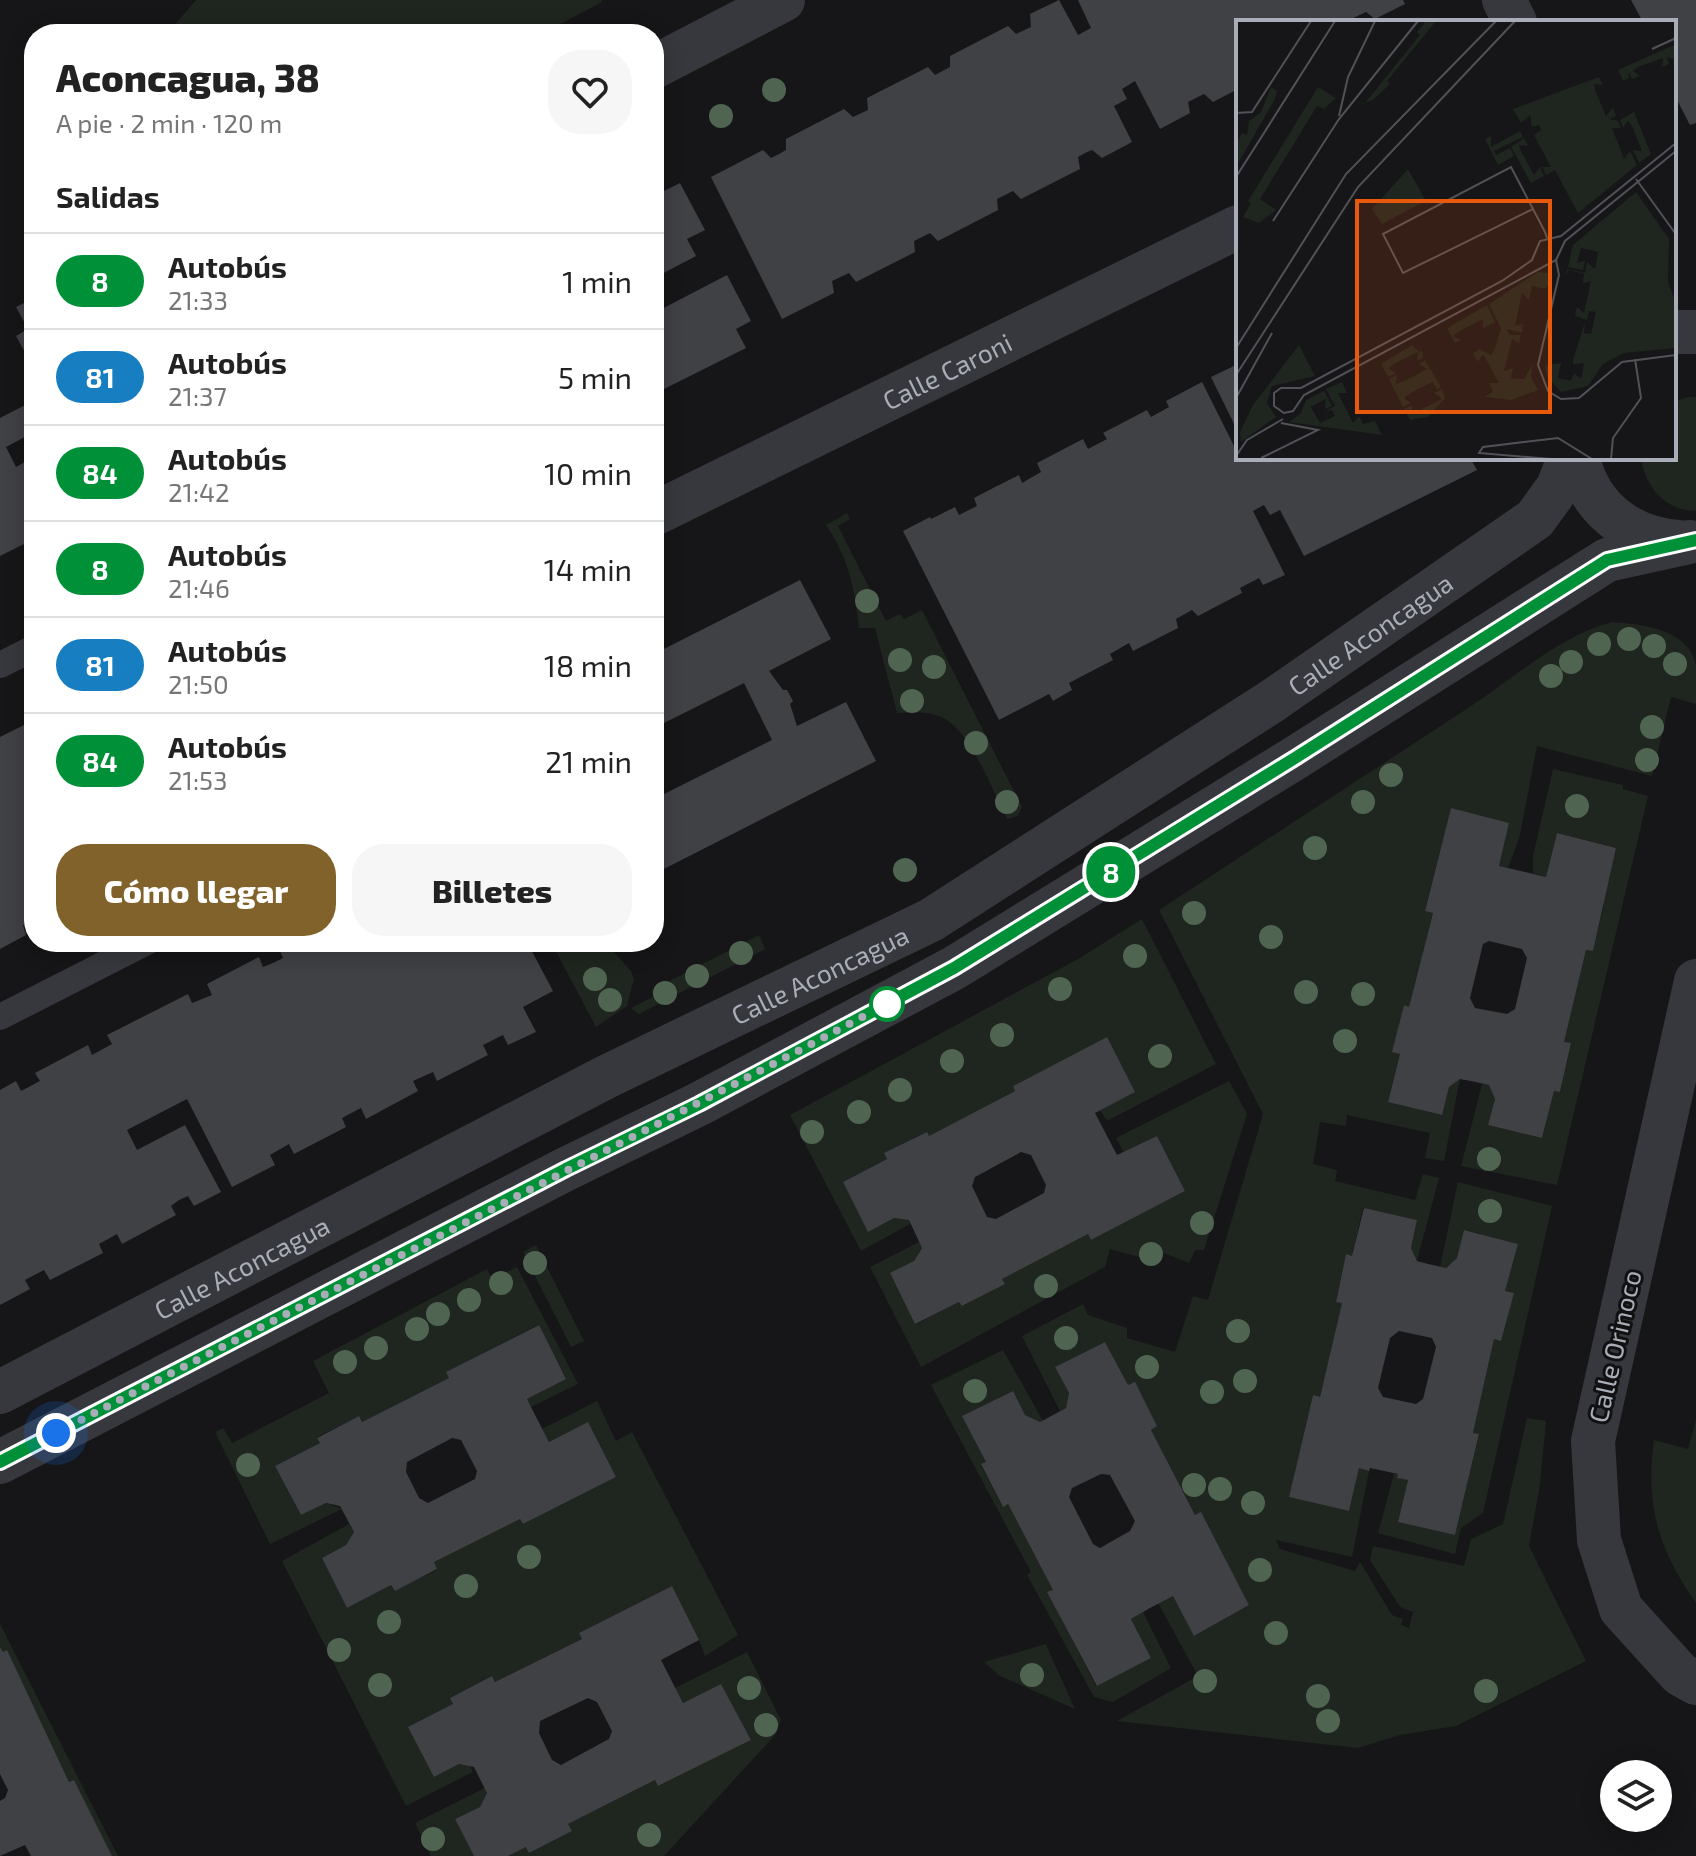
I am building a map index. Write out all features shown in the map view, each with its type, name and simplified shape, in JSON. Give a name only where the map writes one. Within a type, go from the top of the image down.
[{"type":"street","points":[[664,62],[783,0]]},
{"type":"street","points":[[1504,0],[1514,20]]},
{"type":"street","name":"Calle Caroni","points":[[664,509],[1236,228]]},
{"type":"street","name":"Calle Aconcagua","points":[[0,1392],[606,1077],[931,920],[1272,701],[1535,519],[1558,487],[1568,460]]},
{"type":"street","points":[[1578,460],[1582,477],[1599,505],[1624,527],[1655,540],[1692,541]]},
{"type":"street","points":[[0,1462],[566,1169],[699,1104],[954,968],[1295,758],[1607,560],[1692,541]]},
{"type":"street","name":"Calle Orinoco","points":[[1696,981],[1593,1441],[1599,1540],[1621,1609],[1680,1674],[1696,1683]]},
{"type":"lane","points":[[0,665],[24,653]]},
{"type":"lane","points":[[0,1017],[127,952]]},
{"type":"shaded area","points":[[196,0],[602,2],[560,24],[176,24]]},
{"type":"shaded area","points":[[1696,397],[1696,511],[1675,507],[1658,495],[1647,478],[1641,460],[1676,460],[1676,401]]},
{"type":"shaded area","points":[[847,513],[850,519],[838,526],[886,621],[900,614],[904,619],[922,610],[1022,807],[1018,816],[1007,819],[973,750],[955,726],[934,715],[897,713],[875,628],[859,628],[849,574],[840,549],[826,525]]},
{"type":"shaded area","points":[[1612,622],[1649,627],[1684,643],[1696,665],[1696,704],[1671,697],[1652,776],[1537,746],[1520,835],[1508,868],[1499,866],[1509,823],[1451,809],[1425,910],[1433,913],[1409,1007],[1404,1006],[1393,1051],[1400,1054],[1388,1101],[1441,1115],[1449,1087],[1460,1079],[1444,1161],[1425,1158],[1430,1133],[1347,1115],[1346,1126],[1320,1122],[1313,1164],[1337,1170],[1335,1181],[1415,1200],[1423,1174],[1439,1178],[1417,1261],[1411,1248],[1417,1220],[1363,1208],[1352,1256],[1346,1254],[1336,1301],[1342,1303],[1320,1397],[1313,1395],[1289,1497],[1349,1511],[1359,1468],[1369,1471],[1352,1557],[1276,1540],[1280,1549],[1355,1571],[1360,1562],[1392,1615],[1403,1619],[1401,1625],[1409,1628],[1413,1612],[1400,1607],[1370,1560],[1373,1546],[1464,1566],[1471,1539],[1503,1524],[1527,1418],[1546,1421],[1540,1484],[1529,1546],[1586,1661],[1456,1726],[1400,1735],[1358,1748],[1117,1721],[1198,1676],[1158,1603],[1173,1596],[1195,1636],[1249,1605],[1201,1513],[1195,1515],[1151,1430],[1157,1426],[1135,1383],[1128,1385],[1105,1342],[1055,1367],[1069,1393],[1066,1408],[1060,1411],[1022,1336],[1083,1304],[1088,1315],[1127,1328],[1127,1338],[1175,1352],[1193,1296],[1208,1300],[1263,1114],[1159,910],[1471,706],[1538,658],[1574,637]]},
{"type":"shaded area","points":[[1553,769],[1623,785],[1623,789],[1648,796],[1557,1185],[1461,1166],[1482,1084],[1489,1085],[1495,1099],[1488,1125],[1542,1138],[1554,1091],[1560,1092],[1571,1044],[1564,1042],[1586,950],[1593,951],[1604,905],[1616,848],[1557,833],[1546,877],[1533,873],[1533,856]]},
{"type":"shaded area","points":[[1142,919],[1216,1064],[1107,1121],[1100,1110],[1134,1092],[1106,1038],[1013,1086],[1015,1091],[929,1136],[926,1132],[885,1153],[887,1159],[843,1182],[868,1231],[894,1218],[909,1220],[910,1224],[861,1251],[790,1115],[1078,959]]},
{"type":"shaded area","points":[[759,935],[765,949],[639,1014],[631,1008],[653,997],[652,990]]},
{"type":"shaded area","points":[[556,952],[614,952],[631,971],[634,979],[627,1006],[596,1027]]},
{"type":"shaded area","points":[[1229,1081],[1247,1114],[1204,1250],[1195,1250],[1189,1263],[1159,1251],[1154,1261],[1110,1249],[1105,1267],[921,1367],[870,1267],[919,1242],[922,1248],[914,1261],[890,1274],[916,1324],[959,1302],[963,1306],[1004,1284],[1002,1279],[1088,1234],[1091,1240],[1185,1191],[1157,1136],[1124,1153],[1116,1138]]},
{"type":"shaded area","points":[[1458,1182],[1552,1206],[1483,1513],[1461,1528],[1455,1554],[1378,1533],[1394,1474],[1398,1474],[1397,1478],[1408,1480],[1398,1522],[1455,1535],[1479,1435],[1473,1433],[1494,1339],[1501,1340],[1513,1293],[1505,1291],[1518,1244],[1465,1230],[1457,1258],[1446,1268],[1440,1267]]},
{"type":"shaded area","points":[[536,1245],[584,1341],[571,1347],[523,1252]]},
{"type":"shaded area","points":[[517,1267],[578,1384],[531,1407],[527,1399],[566,1378],[538,1325],[447,1372],[449,1378],[362,1422],[359,1416],[317,1437],[320,1443],[275,1466],[301,1515],[326,1503],[342,1509],[270,1544],[215,1432],[223,1428],[232,1443],[329,1393],[313,1361],[487,1269],[492,1279]]},
{"type":"shaded area","points":[[1003,1350],[1043,1421],[1025,1415],[1012,1391],[963,1416],[986,1462],[981,1465],[1002,1506],[1008,1504],[1053,1590],[1048,1593],[1096,1686],[1151,1658],[1131,1619],[1143,1612],[1171,1668],[1113,1702],[1094,1697],[1027,1575],[1031,1572],[931,1385]]},
{"type":"shaded area","points":[[597,1401],[616,1441],[632,1432],[738,1635],[705,1656],[672,1586],[579,1633],[582,1639],[495,1682],[492,1676],[450,1698],[453,1704],[434,1777],[459,1764],[470,1766],[473,1772],[406,1806],[282,1561],[349,1524],[354,1532],[346,1545],[322,1558],[347,1608],[391,1585],[395,1590],[437,1570],[434,1562],[520,1519],[523,1524],[616,1477],[588,1423],[549,1442],[542,1429]]},
{"type":"shaded area","points":[[1696,1419],[1696,1603],[1664,1545],[1657,1526],[1651,1485],[1654,1440],[1688,1449]]},
{"type":"shaded area","points":[[0,1624],[118,1856],[112,1856],[74,1780],[69,1782],[7,1651],[3,1652],[0,1647]]},
{"type":"shaded area","points":[[1046,1644],[1075,1709],[1000,1676],[984,1662]]},
{"type":"shaded area","points":[[747,1652],[781,1720],[776,1734],[664,1856],[508,1856],[526,1847],[529,1853],[572,1831],[568,1824],[655,1780],[659,1786],[751,1740],[721,1684],[683,1703],[675,1688]]},
{"type":"shaded area","points":[[485,1788],[487,1793],[480,1807],[455,1819],[474,1856],[431,1856],[415,1823]]},
{"type":"building","points":[[1059,0],[1078,35],[1091,28],[1078,0],[1403,0],[1405,4],[1375,19],[1366,12],[1351,20],[1236,20],[1236,90],[1213,102],[1204,94],[1188,102],[1190,113],[1160,129],[1135,81],[1122,89],[1127,99],[1114,106],[1132,142],[1102,158],[1092,150],[1085,153],[1078,157],[1080,169],[1021,199],[1013,191],[997,199],[998,210],[938,241],[930,233],[914,241],[915,252],[856,282],[849,273],[832,281],[834,293],[782,319],[711,177],[763,150],[771,158],[779,154],[786,150],[786,139],[844,109],[853,117],[868,110],[867,98],[928,67],[935,75],[950,67],[950,56],[1008,26],[1016,34],[1031,27],[1030,14]]},
{"type":"building","points":[[1631,0],[1696,0],[1696,123],[1690,125],[1676,98],[1676,20],[1642,20]]},
{"type":"building","points":[[680,183],[705,230],[687,239],[696,256],[664,273],[664,191]]},
{"type":"building","points":[[727,275],[751,321],[736,329],[746,348],[664,389],[664,308]]},
{"type":"building","points":[[24,303],[24,322],[16,307]]},
{"type":"building","points":[[24,331],[24,351],[16,336]]},
{"type":"building","points":[[1236,365],[1236,428],[1211,377]]},
{"type":"building","points":[[1202,382],[1236,447],[1236,460],[1471,460],[1477,470],[1304,556],[1280,510],[1270,515],[1264,505],[1253,511],[1285,575],[1263,585],[1259,578],[1240,588],[1242,593],[1198,616],[1192,610],[1176,619],[1178,628],[1133,651],[1129,643],[1110,654],[1113,660],[1069,683],[1072,690],[1053,701],[1049,694],[999,720],[903,531],[955,507],[959,515],[977,506],[974,498],[1019,475],[1022,483],[1041,472],[1037,463],[1083,439],[1088,449],[1107,439],[1103,433],[1147,410],[1151,417],[1169,407],[1166,401]]},
{"type":"building","points":[[24,406],[24,437],[6,447],[16,467],[24,463],[24,544],[0,556],[0,418]]},
{"type":"building","points":[[800,580],[831,639],[769,671],[793,701],[790,704],[797,726],[846,702],[876,761],[664,869],[664,794],[772,740],[744,683],[664,723],[664,649]]},
{"type":"building","points":[[24,725],[24,936],[0,949],[0,737]]},
{"type":"building","points":[[1451,808],[1509,823],[1499,866],[1546,877],[1557,833],[1616,848],[1593,951],[1586,950],[1564,1042],[1571,1043],[1560,1092],[1554,1091],[1542,1138],[1488,1125],[1495,1099],[1489,1085],[1460,1079],[1449,1087],[1442,1115],[1388,1102],[1400,1054],[1392,1052],[1404,1005],[1409,1007],[1433,913],[1425,911]],"holes":[[[1489,941],[1522,949],[1527,958],[1515,1009],[1507,1014],[1475,1008],[1470,998],[1483,944]]]},
{"type":"building","points":[[280,952],[532,952],[553,991],[523,1007],[536,1032],[508,1045],[503,1035],[483,1045],[488,1055],[437,1081],[433,1072],[413,1081],[418,1091],[366,1119],[361,1108],[342,1118],[346,1127],[294,1154],[289,1144],[270,1155],[275,1165],[232,1187],[187,1099],[127,1130],[137,1150],[185,1125],[221,1192],[194,1206],[188,1196],[179,1200],[171,1206],[176,1215],[122,1244],[117,1234],[99,1244],[103,1253],[50,1280],[44,1270],[25,1280],[30,1289],[0,1305],[0,1090],[16,1081],[21,1091],[40,1081],[35,1073],[88,1045],[92,1055],[112,1044],[107,1035],[188,994],[192,1003],[212,995],[207,984],[259,957],[263,967],[283,958]]},
{"type":"building","points":[[1107,1037],[1135,1092],[1095,1113],[1117,1155],[1157,1136],[1185,1191],[1091,1240],[1088,1234],[1002,1279],[1005,1284],[962,1306],[959,1302],[915,1324],[890,1273],[914,1261],[922,1248],[909,1220],[894,1218],[868,1232],[843,1182],[887,1159],[884,1153],[927,1132],[929,1136],[1015,1091],[1013,1086]],"holes":[[[1021,1152],[1031,1155],[1046,1185],[1044,1193],[996,1219],[987,1217],[972,1186],[975,1177]]]},
{"type":"building","points":[[1364,1208],[1417,1220],[1411,1248],[1417,1261],[1428,1264],[1446,1268],[1457,1258],[1464,1230],[1518,1244],[1505,1291],[1514,1293],[1501,1341],[1494,1339],[1473,1433],[1479,1434],[1455,1535],[1398,1522],[1408,1480],[1397,1478],[1398,1474],[1359,1468],[1349,1511],[1289,1497],[1313,1395],[1320,1397],[1342,1303],[1336,1302],[1346,1254],[1352,1256]],"holes":[[[1399,1331],[1432,1338],[1436,1347],[1423,1399],[1416,1404],[1383,1397],[1378,1388],[1390,1338]]]},
{"type":"building","points":[[539,1325],[566,1379],[527,1399],[531,1407],[549,1442],[588,1422],[616,1477],[523,1524],[520,1519],[434,1562],[437,1569],[395,1591],[391,1585],[347,1608],[322,1558],[346,1545],[354,1532],[340,1506],[326,1503],[301,1515],[275,1466],[320,1443],[317,1438],[359,1416],[362,1422],[449,1378],[446,1372]],"holes":[[[452,1438],[461,1440],[477,1471],[475,1479],[428,1503],[419,1498],[406,1472],[407,1462]]]},
{"type":"building","points":[[1105,1342],[1128,1385],[1135,1382],[1157,1426],[1151,1430],[1195,1515],[1201,1512],[1249,1605],[1194,1636],[1173,1596],[1150,1608],[1131,1619],[1151,1658],[1097,1686],[1047,1592],[1053,1590],[1008,1504],[1003,1507],[981,1464],[986,1462],[962,1416],[1013,1391],[1025,1415],[1040,1422],[1066,1408],[1069,1393],[1055,1367]],"holes":[[[1101,1474],[1110,1475],[1135,1521],[1130,1531],[1100,1548],[1093,1544],[1069,1497],[1072,1488]]]},
{"type":"building","points":[[672,1586],[699,1640],[661,1660],[683,1703],[721,1684],[751,1740],[658,1786],[655,1780],[568,1824],[572,1831],[529,1853],[526,1847],[508,1856],[474,1856],[455,1819],[480,1807],[487,1793],[474,1767],[459,1764],[434,1777],[408,1727],[453,1704],[450,1698],[492,1676],[495,1682],[582,1639],[579,1633]],"holes":[[[588,1698],[597,1702],[612,1731],[609,1739],[561,1765],[552,1760],[539,1733],[540,1721]]]},
{"type":"building","points":[[0,1647],[3,1652],[7,1650],[69,1782],[74,1780],[112,1856],[31,1856],[25,1845],[0,1856],[0,1801],[8,1790],[0,1774]]},
{"type":"bus line","name":"8","points":[[0,1462],[566,1169],[699,1104],[954,968],[1295,758],[1607,560],[1696,540]]},
{"type":"route","points":[[56,1433],[566,1169],[699,1104],[887,1004]]}]
